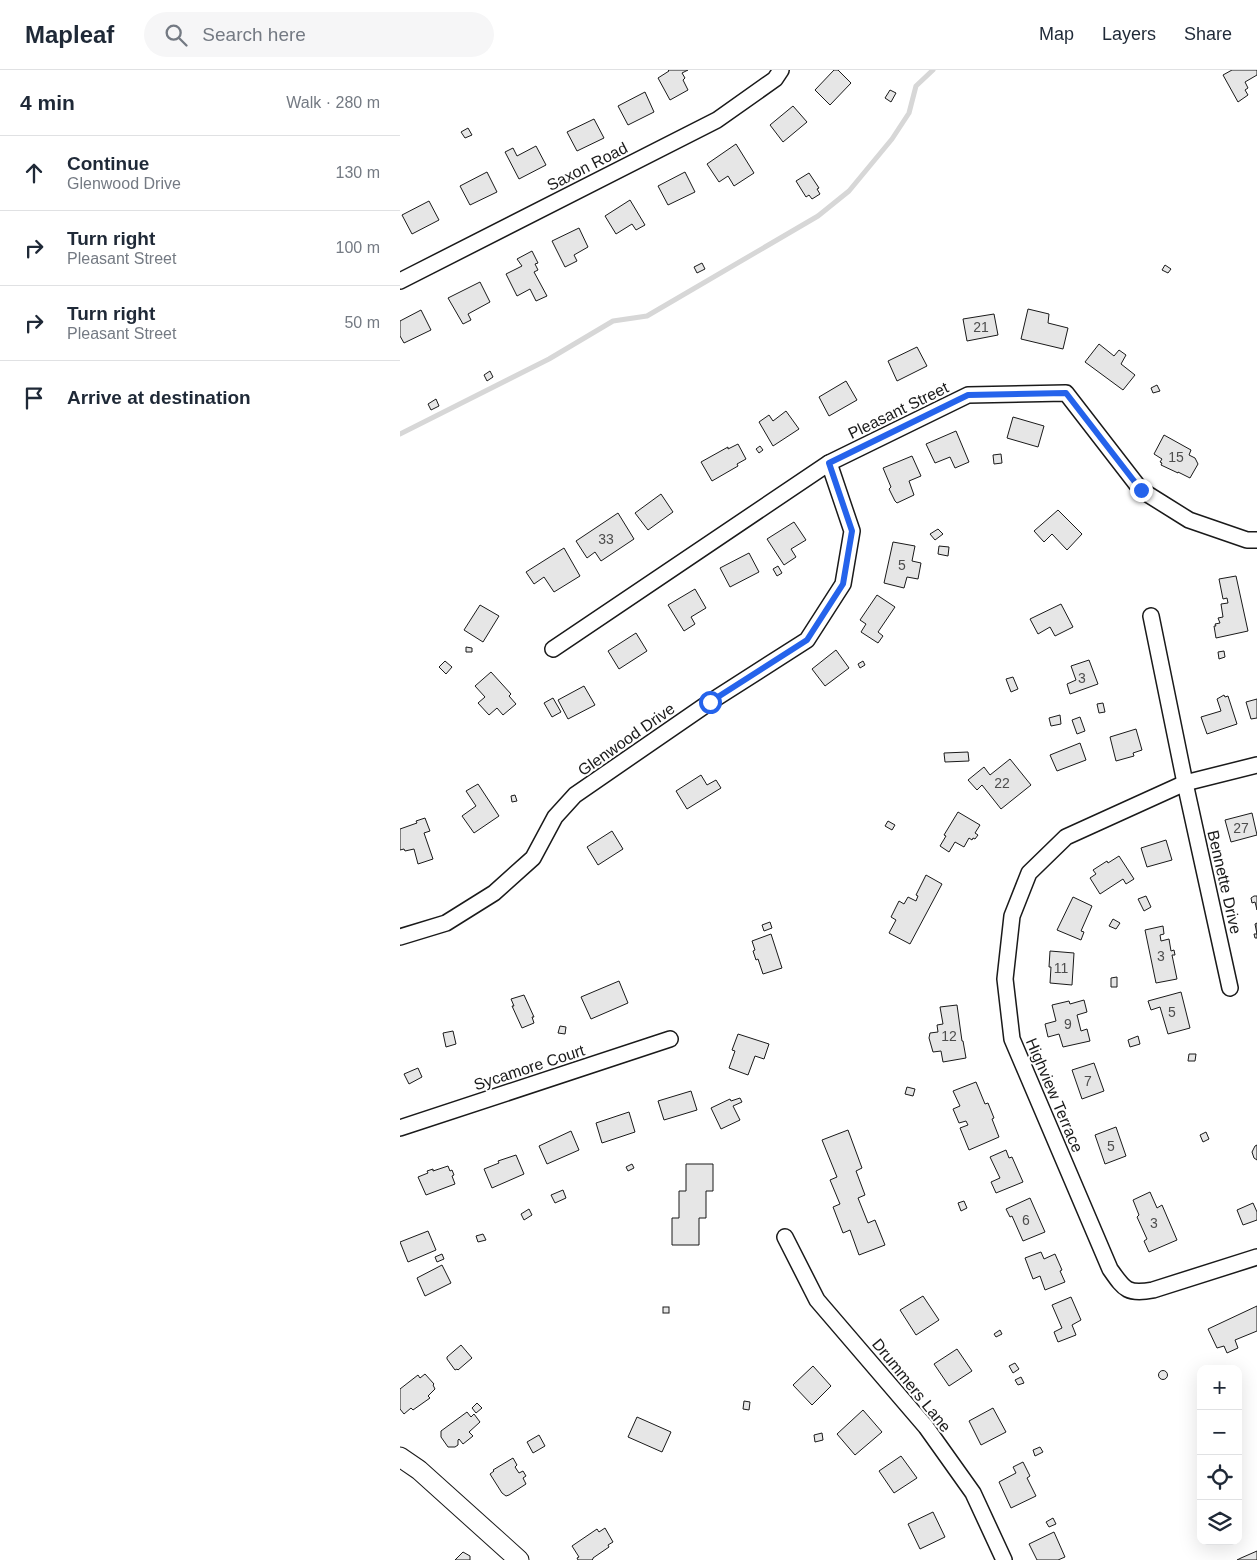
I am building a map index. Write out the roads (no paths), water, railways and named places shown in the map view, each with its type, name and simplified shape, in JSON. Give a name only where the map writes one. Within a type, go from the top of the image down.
[{"type":"street","name":"Saxon Road","points":[[400,281],[717,120],[775,79],[782,70]]},
{"type":"street","name":"Pleasant Street","points":[[553,649],[829,463],[968,395],[1066,393],[1141,490],[1189,520],[1247,540],[1257,540]]},
{"type":"street","name":"Glenwood Drive","points":[[400,937],[446,923],[494,893],[533,858],[555,817],[575,795],[710,702],[807,640],[843,584],[852,531],[829,463]]},
{"type":"street","name":"Bennette Drive","points":[[1151,616],[1230,988]]},
{"type":"street","name":"Highview Terrace","points":[[1257,765],[1185,783],[1066,837],[1029,873],[1012,916],[1005,979],[1012,1039],[1110,1269],[1122,1286],[1137,1293],[1152,1290],[1257,1257]]},
{"type":"street","name":"Sycamore Court","points":[[400,1128],[670,1039]]},
{"type":"street","name":"Drummers Lane","points":[[785,1237],[817,1300],[926,1427],[973,1493],[1004,1560]]},
{"type":"street","points":[[400,1457],[419,1470],[519,1560]]},
{"type":"waterway","points":[[400,434],[549,359],[613,321],[647,316],[818,216],[849,191],[892,139],[909,113],[916,86],[933,70]]}]
